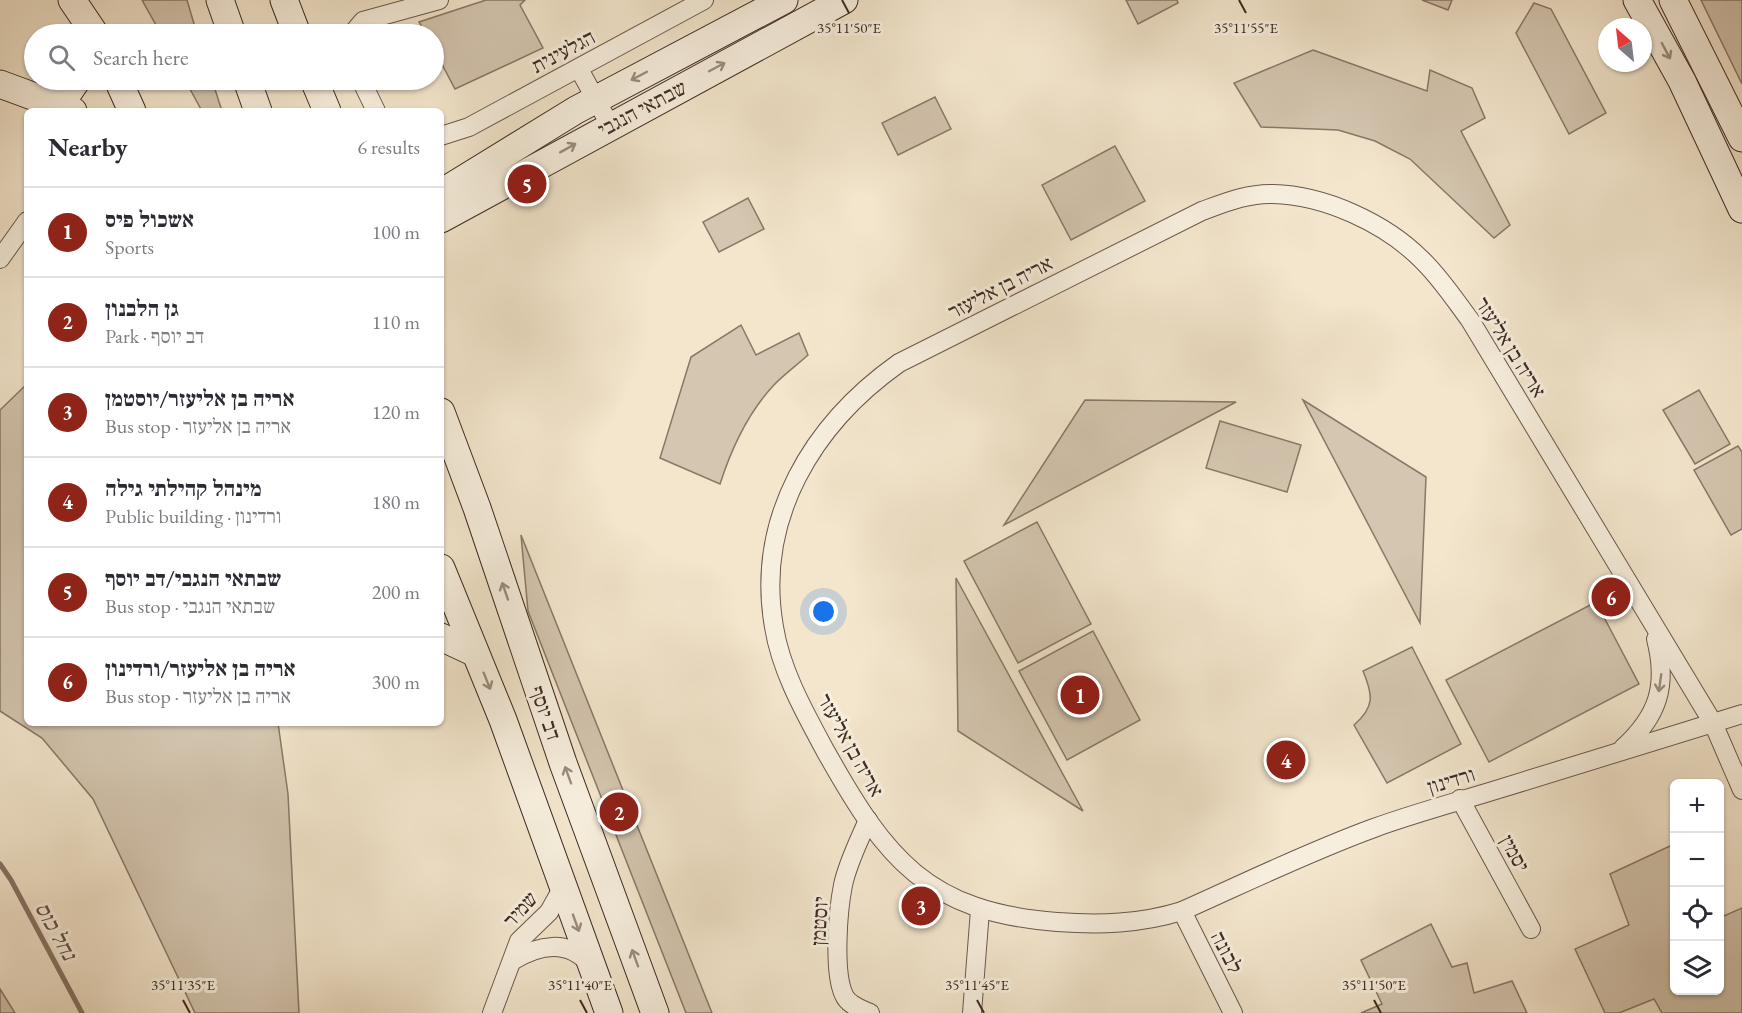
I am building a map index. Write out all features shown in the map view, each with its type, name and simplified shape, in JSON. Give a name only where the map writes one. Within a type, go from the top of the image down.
[{"type":"street","points":[[72,0],[88,24]]},
{"type":"street","points":[[220,0],[228,24]]},
{"type":"street","points":[[284,0],[293,24]]},
{"type":"street","points":[[360,24],[363,21],[439,0]]},
{"type":"street","name":"הגלעינית","points":[[444,135],[469,127],[704,0]]},
{"type":"street","name":"שבתאי הנגבי","points":[[444,210],[475,173],[596,99],[784,0]]},
{"type":"street","name":"שבתאי הנגבי","points":[[444,211],[844,0]]},
{"type":"street","points":[[1637,0],[1682,81],[1742,209]]},
{"type":"street","points":[[1673,0],[1742,138]]},
{"type":"street","points":[[579,69],[610,125]]},
{"type":"street","points":[[0,84],[66,108],[73,90]]},
{"type":"street","points":[[123,90],[131,108]]},
{"type":"street","points":[[251,90],[257,108]]},
{"type":"street","points":[[318,90],[326,108]]},
{"type":"street","points":[[366,90],[375,108]]},
{"type":"street","points":[[444,185],[475,173]]},
{"type":"street","name":"אריה בן אליעזר","points":[[1182,911],[1153,921],[1088,924],[1022,920],[980,910],[925,883],[896,858],[868,820],[851,796],[813,727],[782,661],[774,628],[770,595],[771,562],[777,528],[790,491],[808,456],[832,421],[855,397],[899,363],[1168,227],[1232,201],[1271,194],[1315,201],[1374,225],[1402,241],[1424,261],[1470,320],[1713,723],[1742,790]]},
{"type":"street","points":[[0,259],[24,225]]},
{"type":"street","name":"דב יוסף","points":[[444,421],[563,763],[656,1013]]},
{"type":"street","name":"דב יוסף","points":[[444,575],[503,720],[609,1013]]},
{"type":"street","points":[[1620,750],[1641,732],[1650,718],[1659,694],[1662,677],[1661,658],[1653,626]]},
{"type":"street","points":[[444,638],[476,653]]},
{"type":"street","name":"ורדינון","points":[[1182,911],[1373,828],[1460,799],[1742,714]]},
{"type":"street","name":"יסמין","points":[[1460,799],[1531,929]]},
{"type":"street","name":"יוסטמן","points":[[868,820],[843,885],[839,970],[844,997],[855,1007],[870,1013]]},
{"type":"street","name":"שמיר","points":[[492,1013],[519,941],[549,912],[563,887]]},
{"type":"street","points":[[972,1013],[980,910]]},
{"type":"street","name":"לבונה","points":[[1182,911],[1233,1013]]},
{"type":"street","name":"שמיר","points":[[512,961],[531,950],[556,946],[574,951],[593,969]]},
{"type":"shaded area","points":[[142,0],[187,0],[194,24],[155,24]]},
{"type":"shaded area","points":[[486,0],[525,0],[520,5],[543,48],[455,89],[444,68],[444,24],[420,24],[419,22]]},
{"type":"shaded area","points":[[1126,0],[1177,0],[1178,3],[1138,24]]},
{"type":"shaded area","points":[[1422,0],[1452,0],[1448,10]]},
{"type":"shaded area","points":[[1701,0],[1742,0],[1742,84]]},
{"type":"shaded area","points":[[1534,3],[1551,9],[1606,113],[1569,134],[1516,33]]},
{"type":"shaded area","points":[[1313,50],[1427,91],[1430,70],[1472,88],[1485,118],[1461,131],[1510,225],[1494,238],[1410,159],[1375,141],[1338,130],[1261,127],[1234,83]]},
{"type":"shaded area","points":[[190,90],[215,90],[221,108],[200,108]]},
{"type":"shaded area","points":[[935,97],[951,129],[898,155],[882,123]]},
{"type":"shaded area","points":[[1115,146],[1145,201],[1071,240],[1042,185]]},
{"type":"shaded area","points":[[748,198],[764,229],[719,252],[703,222]]},
{"type":"shaded area","points":[[741,325],[756,355],[799,333],[808,355],[777,382],[756,408],[735,445],[720,484],[660,458],[691,357]]},
{"type":"shaded area","points":[[24,387],[24,726],[278,726],[288,794],[299,1013],[195,1013],[93,799],[42,738],[0,711],[0,410]]},
{"type":"shaded area","points":[[1699,390],[1730,444],[1695,464],[1663,410]]},
{"type":"shaded area","points":[[1085,400],[1236,402],[1004,525]]},
{"type":"shaded area","points":[[1303,400],[1426,477],[1420,623]]},
{"type":"shaded area","points":[[1220,421],[1301,445],[1287,492],[1206,468]]},
{"type":"shaded area","points":[[1738,446],[1742,452],[1742,529],[1731,535],[1694,470]]},
{"type":"shaded area","points":[[1037,522],[1091,624],[1018,663],[964,561]]},
{"type":"shaded area","points":[[521,535],[712,1013],[686,1013],[528,611]]},
{"type":"shaded area","points":[[956,578],[1083,811],[958,731]]},
{"type":"shaded area","points":[[1596,602],[1639,684],[1489,762],[1446,680]]},
{"type":"shaded area","points":[[1093,631],[1140,720],[1067,760],[1019,671]]},
{"type":"shaded area","points":[[1412,647],[1461,744],[1387,783],[1354,725],[1366,712],[1370,700],[1369,687],[1363,671]]},
{"type":"shaded area","points":[[1670,846],[1670,995],[1724,995],[1724,916],[1742,908],[1742,1013],[1662,1013],[1654,999],[1619,1013],[1605,1013],[1575,949],[1629,925],[1610,874]]},
{"type":"shaded area","points":[[1431,924],[1452,967],[1467,963],[1474,993],[1512,981],[1527,1013],[1361,1013],[1382,1004],[1361,960]]},
{"type":"shaded area","points":[[0,989],[15,1013],[0,1013]]},
{"type":"waterway","name":"נחל כוס","points":[[0,864],[11,880],[82,1013]]},
{"type":"place","name":"שבתאי הנגבי/דב יוסף","points":[[527,184]]},
{"type":"place","name":"אריה בן אליעזר/ורדינון","points":[[1611,597]]},
{"type":"place","name":"אשכול פיס","points":[[1080,695]]},
{"type":"place","name":"מינהל קהילתי גילה","points":[[1286,760]]},
{"type":"place","name":"גן הלבנון","points":[[619,812]]},
{"type":"place","name":"אריה בן אליעזר/יוסטמן","points":[[921,906]]}]
